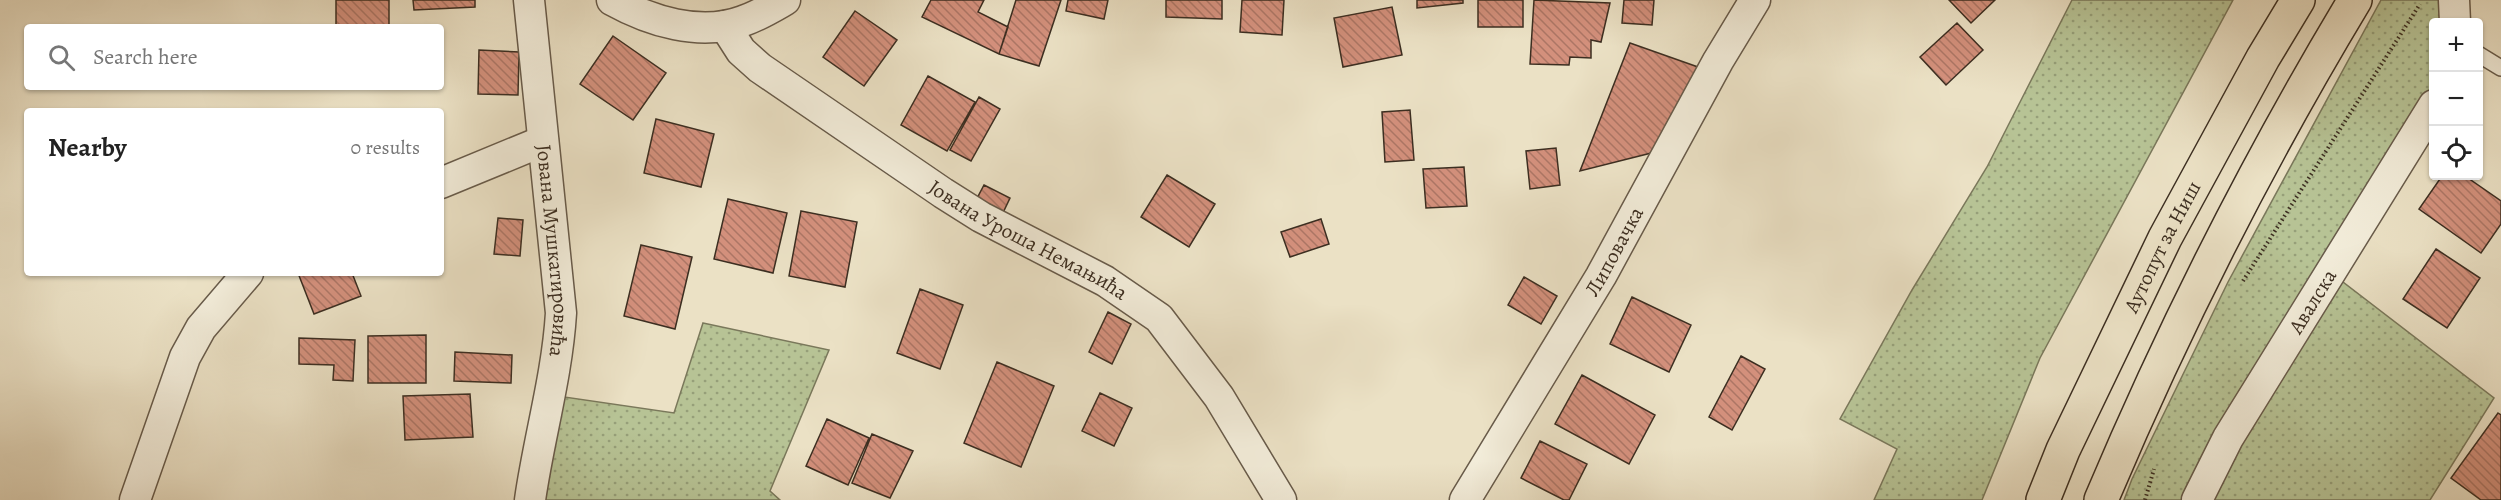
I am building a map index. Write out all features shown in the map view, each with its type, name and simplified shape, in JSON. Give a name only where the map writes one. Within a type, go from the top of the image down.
[{"type":"highway","name":"Аутопут за Ниш","points":[[2043,500],[2063,450],[2165,238],[2263,58],[2298,0]]},
{"type":"highway","points":[[2100,500],[2158,369],[2210,262],[2301,90],[2355,0]]},
{"type":"street","name":"Јована Мушкатировића","points":[[529,0],[561,313],[559,348],[530,500]]},
{"type":"street","points":[[612,0],[649,18],[696,27],[725,26],[760,14],[785,0]]},
{"type":"street","name":"Липовачка","points":[[1465,500],[1601,276],[1718,61],[1755,0]]},
{"type":"street","points":[[2454,0],[2455,18]]},
{"type":"street","name":"Јована Уроша Немањића","points":[[725,26],[741,51],[760,68],[943,193],[981,217],[1105,281],[1159,318],[1219,398],[1281,500]]},
{"type":"street","name":"Авалска","points":[[2197,500],[2228,438],[2429,111]]},
{"type":"street","points":[[444,182],[543,141]]},
{"type":"street","points":[[135,500],[185,357],[201,328],[245,276]]},
{"type":"lane","points":[[2483,57],[2501,68]]},
{"type":"path","points":[[2238,287],[2422,0]]},
{"type":"path","points":[[2145,500],[2155,469]]},
{"type":"green space","points":[[2072,0],[2233,0],[2040,358],[1982,500],[1874,500],[1897,449],[1840,419],[1912,290],[1987,167]]},
{"type":"green space","points":[[2381,0],[2454,0],[2455,18],[2429,18],[2429,107],[2330,272],[2494,398],[2430,500],[2124,500],[2132,479],[2228,282]]},
{"type":"green space","points":[[703,323],[829,350],[770,491],[780,500],[530,500],[551,395],[674,413]]},
{"type":"building","points":[[336,0],[389,0],[389,24],[336,24]]},
{"type":"building","points":[[413,0],[475,0],[475,7],[414,10]]},
{"type":"building","points":[[931,0],[984,0],[978,12],[1008,27],[999,54],[922,17]]},
{"type":"building","points":[[1016,0],[1061,0],[1039,66],[999,54]]},
{"type":"building","points":[[1068,0],[1108,0],[1104,19],[1066,11]]},
{"type":"building","points":[[1166,0],[1222,0],[1222,19],[1166,17]]},
{"type":"building","points":[[1242,0],[1284,0],[1282,35],[1240,32]]},
{"type":"building","points":[[1417,0],[1463,0],[1463,3],[1417,8]]},
{"type":"building","points":[[1478,0],[1523,0],[1523,27],[1478,27]]},
{"type":"building","points":[[1534,0],[1610,3],[1601,42],[1591,40],[1591,58],[1570,57],[1569,65],[1530,64]]},
{"type":"building","points":[[1624,0],[1654,0],[1652,25],[1622,23]]},
{"type":"building","points":[[1949,0],[1995,0],[1971,23]]},
{"type":"building","points":[[1392,7],[1402,55],[1343,67],[1334,18]]},
{"type":"building","points":[[855,11],[897,40],[864,86],[823,57]]},
{"type":"building","points":[[1957,23],[1983,50],[1946,85],[1920,57]]},
{"type":"building","points":[[613,36],[666,73],[633,120],[580,84]]},
{"type":"building","points":[[1630,43],[1698,67],[1663,150],[1580,171]]},
{"type":"building","points":[[479,50],[519,52],[518,95],[478,94]]},
{"type":"building","points":[[928,76],[975,102],[947,151],[901,125]]},
{"type":"building","points":[[979,97],[1000,109],[971,161],[950,150]]},
{"type":"building","points":[[1410,110],[1414,160],[1385,162],[1382,112]]},
{"type":"building","points":[[656,119],[714,134],[701,187],[644,173]]},
{"type":"building","points":[[1556,148],[1560,185],[1530,189],[1526,151]]},
{"type":"building","points":[[1464,167],[1467,206],[1426,208],[1423,169]]},
{"type":"building","points":[[1167,175],[1215,204],[1189,247],[1141,217]]},
{"type":"building","points":[[2439,180],[2471,180],[2501,201],[2501,224],[2481,253],[2419,209]]},
{"type":"building","points":[[984,185],[1010,198],[1000,219],[973,206]]},
{"type":"building","points":[[728,199],[787,213],[773,273],[714,259]]},
{"type":"building","points":[[801,211],[857,222],[845,287],[789,276]]},
{"type":"building","points":[[498,218],[523,220],[520,256],[494,254]]},
{"type":"building","points":[[1321,219],[1329,244],[1290,257],[1281,232]]},
{"type":"building","points":[[641,245],[692,257],[675,329],[624,316]]},
{"type":"building","points":[[2436,249],[2480,278],[2447,328],[2403,299]]},
{"type":"building","points":[[299,276],[353,276],[361,296],[314,314]]},
{"type":"building","points":[[1524,277],[1557,296],[1541,324],[1508,305]]},
{"type":"building","points":[[920,289],[963,305],[940,369],[897,353]]},
{"type":"building","points":[[1632,297],[1691,325],[1669,372],[1610,344]]},
{"type":"building","points":[[1108,312],[1131,324],[1112,364],[1089,352]]},
{"type":"building","points":[[426,335],[426,383],[368,383],[368,336]]},
{"type":"building","points":[[299,338],[355,340],[353,381],[333,380],[334,365],[299,364]]},
{"type":"building","points":[[455,352],[512,355],[511,383],[454,381]]},
{"type":"building","points":[[1741,356],[1765,369],[1732,430],[1709,417]]},
{"type":"building","points":[[997,362],[1054,386],[1021,467],[964,443]]},
{"type":"building","points":[[1582,375],[1655,415],[1629,464],[1555,424]]},
{"type":"building","points":[[1100,393],[1132,408],[1114,446],[1082,431]]},
{"type":"building","points":[[470,394],[473,437],[405,440],[403,396]]},
{"type":"building","points":[[2498,413],[2501,415],[2501,500],[2481,500],[2451,478]]},
{"type":"building","points":[[827,419],[869,438],[848,485],[806,466]]},
{"type":"building","points":[[872,434],[913,451],[890,498],[852,483]]},
{"type":"building","points":[[1540,441],[1587,464],[1569,500],[1564,500],[1521,478]]}]
